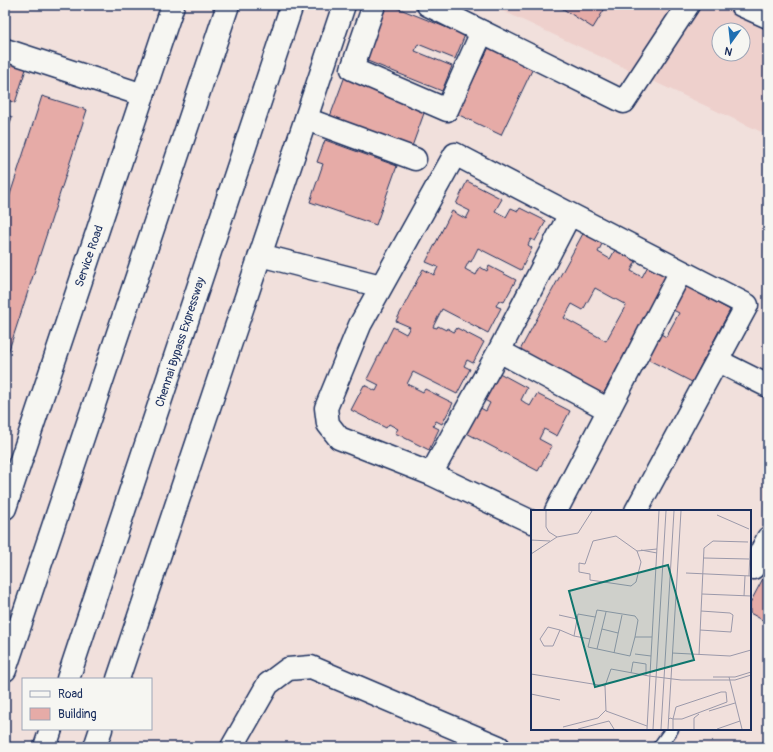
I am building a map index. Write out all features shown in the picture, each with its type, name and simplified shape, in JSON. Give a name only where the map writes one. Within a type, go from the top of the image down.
[{"type":"main road","name":"Service Road","points":[[5,508],[173,5]]},
{"type":"main road","name":"Chennai Bypass Expressway","points":[[68,678],[292,5]]},
{"type":"main road","points":[[118,678],[344,5]]},
{"type":"main road","points":[[374,5],[352,69],[447,110],[482,32]]},
{"type":"main road","points":[[428,5],[624,102],[688,5]]},
{"type":"main road","points":[[741,5],[768,17]]},
{"type":"main road","points":[[5,670],[225,13]]},
{"type":"main road","points":[[5,50],[143,95]]},
{"type":"main road","points":[[306,119],[415,159]]},
{"type":"main road","points":[[531,522],[431,474],[339,438],[328,424],[326,408],[360,325],[455,154],[747,305],[639,510]]},
{"type":"main road","points":[[431,474],[499,351],[570,214]]},
{"type":"main road","points":[[260,255],[381,286]]},
{"type":"main road","points":[[557,510],[681,271]]},
{"type":"main road","points":[[499,351],[609,410]]},
{"type":"main road","points":[[718,361],[768,386]]},
{"type":"main road","points":[[751,567],[753,568],[768,538]]},
{"type":"main road","points":[[232,747],[268,684],[288,669],[311,667],[499,747]]},
{"type":"main road","points":[[45,747],[51,730]]},
{"type":"main road","points":[[95,747],[101,730]]},
{"type":"lane","points":[[659,747],[671,730]]},
{"type":"shaded area","points":[[490,5],[768,5],[768,135]]},
{"type":"building","points":[[387,5],[465,35],[455,59],[418,44],[415,51],[452,66],[442,91],[365,60]]},
{"type":"building","points":[[557,5],[607,5],[593,28]]},
{"type":"building","points":[[491,43],[535,64],[501,135],[457,114]]},
{"type":"building","points":[[5,60],[27,66],[15,103],[5,99]]},
{"type":"building","points":[[345,76],[427,105],[410,152],[328,122]]},
{"type":"building","points":[[42,96],[87,110],[6,359],[5,210]]},
{"type":"building","points":[[5,114],[12,117],[5,139]]},
{"type":"building","points":[[325,140],[397,166],[376,225],[310,202],[323,164],[317,162]]},
{"type":"building","points":[[467,181],[502,199],[495,211],[506,217],[511,208],[518,211],[520,208],[546,221],[535,241],[531,239],[528,245],[532,248],[521,270],[478,248],[471,262],[469,261],[465,269],[476,275],[480,267],[487,271],[489,266],[516,280],[504,302],[499,300],[496,306],[501,308],[488,333],[442,309],[433,327],[437,328],[438,326],[446,330],[447,328],[454,332],[457,328],[484,342],[473,363],[467,360],[464,366],[470,369],[457,394],[413,372],[407,384],[423,392],[425,389],[453,403],[442,424],[436,421],[433,426],[439,429],[429,450],[395,433],[398,429],[389,424],[386,428],[351,410],[364,385],[376,391],[379,385],[367,379],[393,327],[406,334],[410,327],[396,321],[423,269],[434,275],[438,267],[426,262],[452,211],[466,219],[470,211],[456,204]]},
{"type":"building","points":[[586,228],[605,238],[598,252],[610,259],[615,250],[636,261],[631,271],[642,277],[650,262],[669,272],[602,396],[519,352]],"holes":[[[595,288],[626,305],[606,341],[564,318],[572,304],[583,310]]]},
{"type":"building","points":[[685,286],[730,310],[692,382],[647,359],[661,334],[666,337],[679,313],[673,310]]},
{"type":"building","points":[[492,369],[527,388],[521,400],[530,406],[537,394],[570,411],[557,436],[544,429],[539,439],[552,446],[538,471],[459,429],[473,404],[486,411],[490,403],[477,396]]},
{"type":"building","points":[[768,569],[768,623],[751,614],[751,601]]}]
